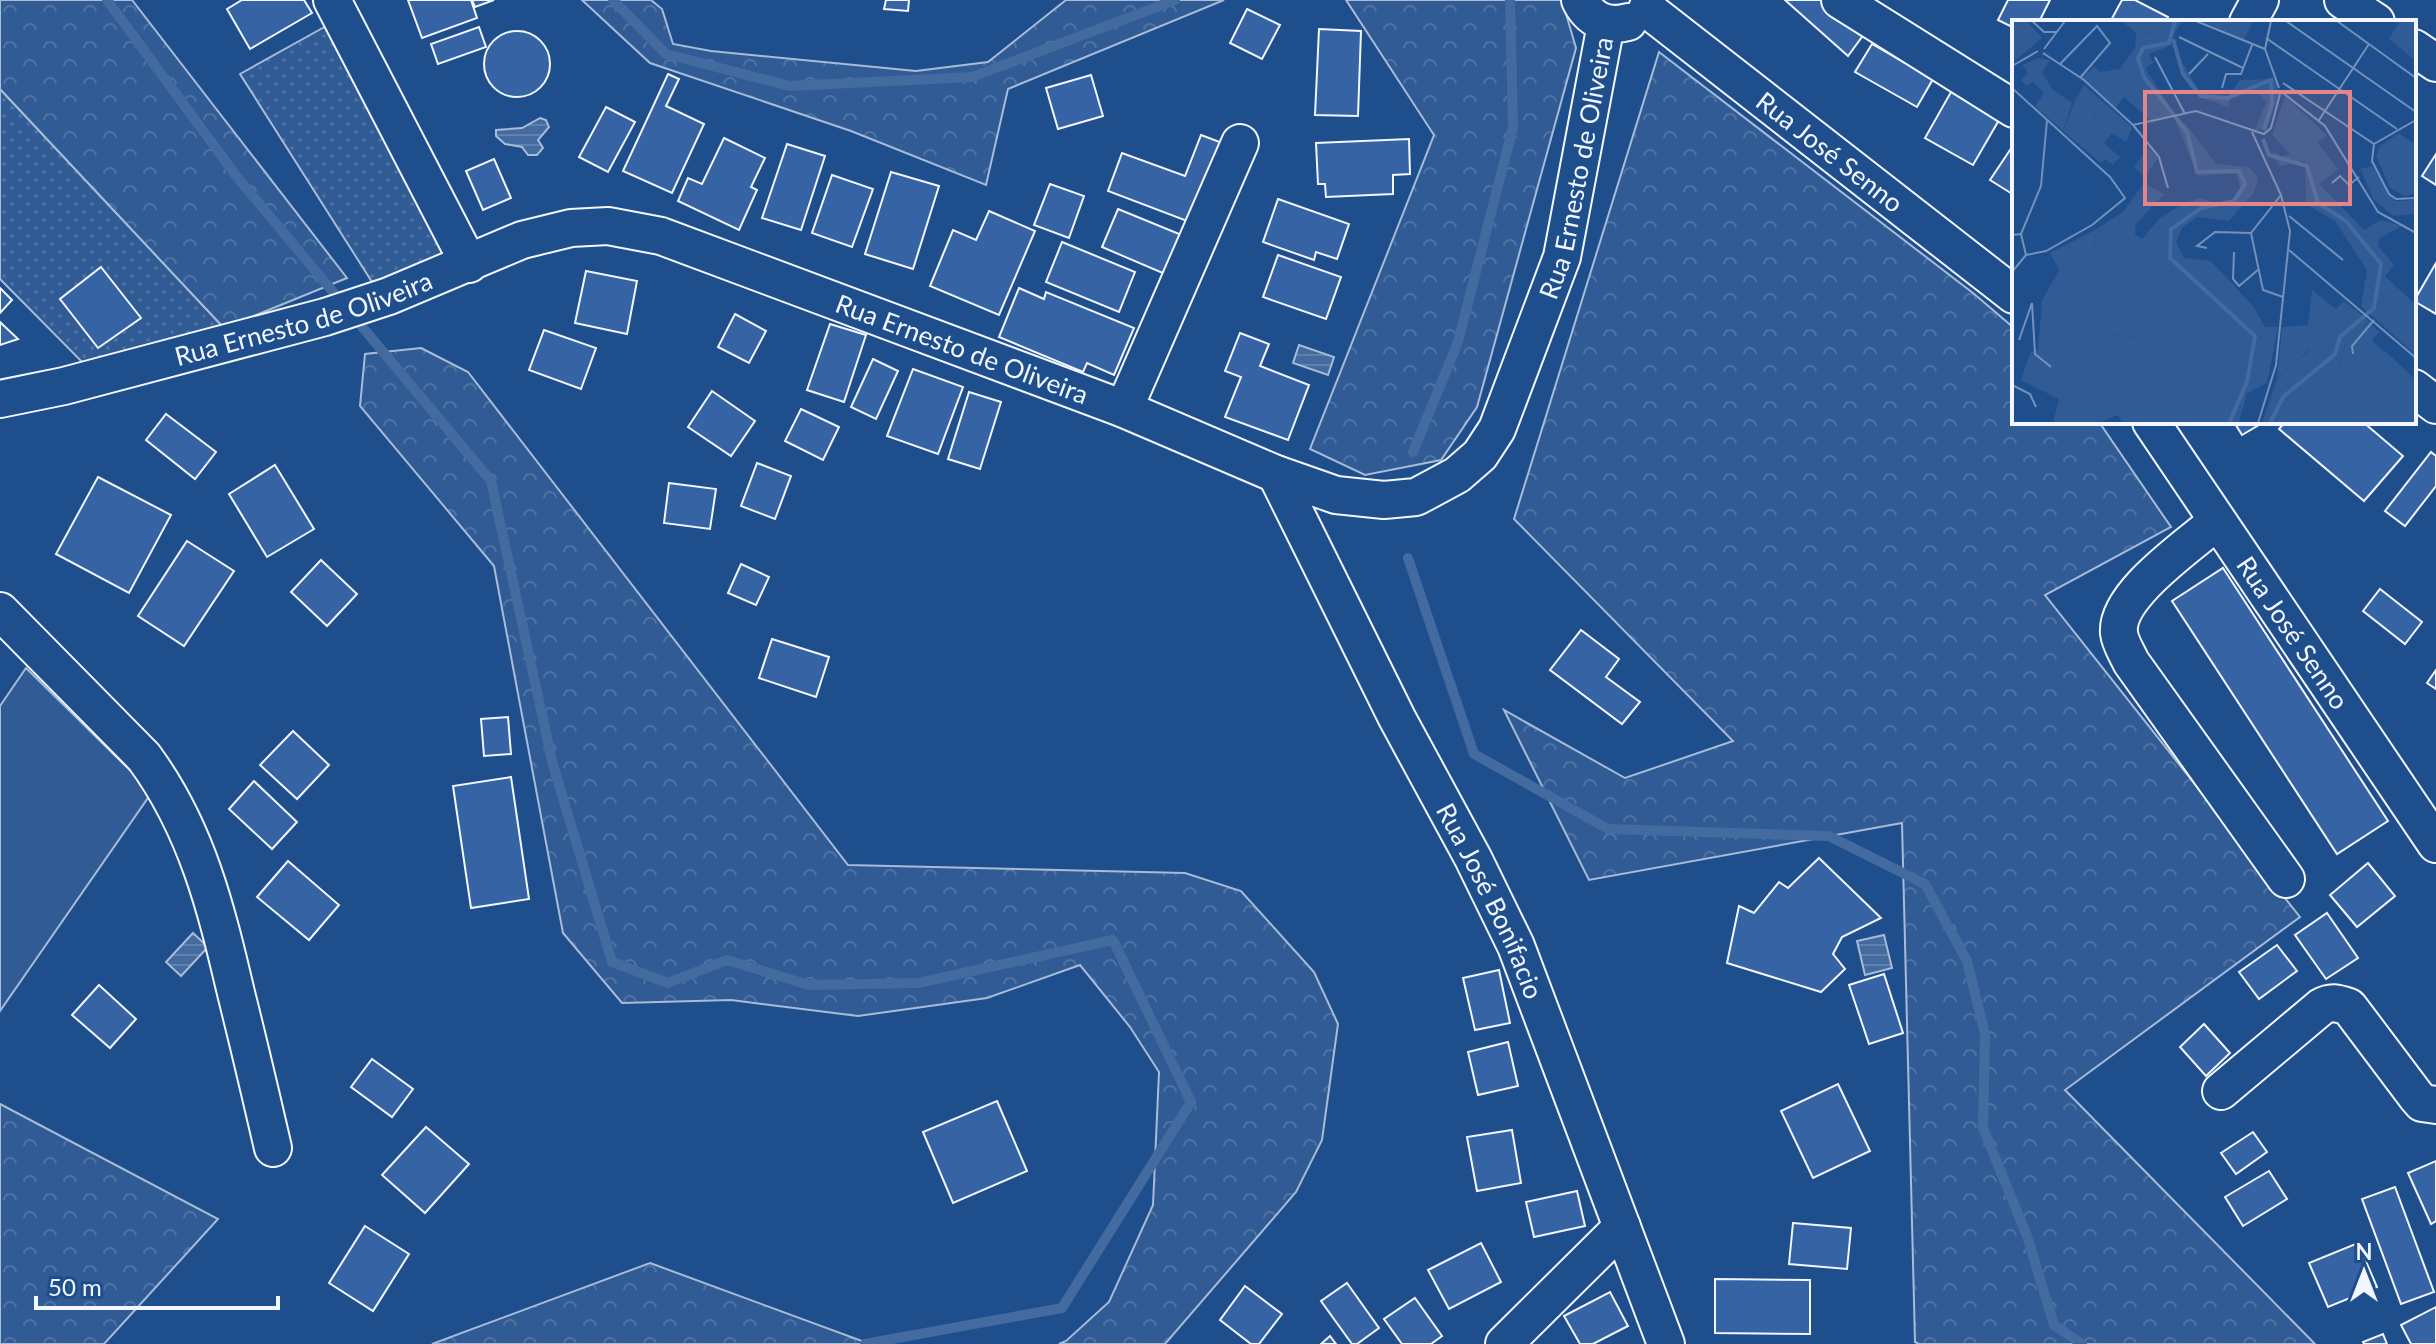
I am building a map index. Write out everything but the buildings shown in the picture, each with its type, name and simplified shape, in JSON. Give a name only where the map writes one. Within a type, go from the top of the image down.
[{"type":"street","points":[[332,0],[469,264]]},
{"type":"street","points":[[1840,0],[2012,108]]},
{"type":"street","points":[[2249,20],[2260,0]]},
{"type":"street","points":[[2343,0],[2373,20]]},
{"type":"street","points":[[1593,12],[1621,24],[1636,19],[1649,4]]},
{"type":"street","name":"Rua José Senno","points":[[1649,4],[2012,293]]},
{"type":"street","name":"Rua Ernesto de Oliveira","points":[[0,399],[64,386],[325,317],[370,303],[522,240],[571,228],[608,226],[661,236],[1124,409],[1276,474],[1336,495],[1384,500],[1416,497],[1457,475],[1480,455],[1497,429],[1562,257],[1593,12]]},
{"type":"street","points":[[2416,49],[2436,63]]},
{"type":"street","points":[[1124,409],[1240,143]]},
{"type":"street","points":[[2416,390],[2436,405]]},
{"type":"street","name":"Rua José Senno","points":[[2152,424],[2436,844]]},
{"type":"street","name":"Rua José Bonifacio","points":[[1276,474],[1397,718],[1473,858],[1516,946],[1666,1344]]},
{"type":"street","points":[[2216,522],[2140,587],[2124,610],[2119,622],[2119,636],[2131,662],[2286,879]]},
{"type":"street","points":[[0,611],[144,757],[162,781],[190,834],[215,905],[273,1148]]},
{"type":"street","points":[[2221,1091],[2321,1007],[2336,1002],[2349,1007],[2422,1103],[2434,1106]]},
{"type":"street","points":[[1504,1344],[1622,1227]]},
{"type":"green space","points":[[0,0],[132,0],[347,278],[224,328],[0,89]]},
{"type":"green space","points":[[582,0],[651,0],[662,9],[673,44],[711,51],[916,71],[988,62],[1066,0],[1224,0],[1008,89],[986,185],[851,131],[650,63]]},
{"type":"green space","points":[[1346,0],[1562,0],[1576,48],[1477,407],[1441,460],[1365,475],[1310,449],[1434,135]]},
{"type":"green space","points":[[328,25],[457,258],[379,293],[240,74]]},
{"type":"green space","points":[[1659,52],[2012,326],[2012,424],[2100,424],[2171,527],[2045,595],[2300,917],[2065,1090],[2315,1344],[1915,1342],[1902,823],[1589,880],[1504,710],[1625,778],[1733,741],[1514,519]]},
{"type":"green space","points":[[0,89],[224,328],[87,367],[0,279]]},
{"type":"green space","points":[[421,348],[468,372],[848,865],[1185,873],[1241,891],[1314,972],[1338,1024],[1322,1140],[1296,1192],[1165,1344],[1059,1344],[1109,1302],[1153,1205],[1159,1072],[1130,1027],[1080,965],[987,998],[858,1016],[731,1000],[622,1003],[563,933],[494,566],[360,406],[365,354]]},
{"type":"green space","points":[[0,1104],[218,1219],[104,1344],[0,1344]]},
{"type":"green space","points":[[650,1263],[870,1344],[432,1344]]},
{"type":"shaded area","points":[[540,118],[546,120],[549,127],[538,140],[543,148],[537,155],[528,155],[522,147],[505,144],[496,136],[496,130],[522,128]]},
{"type":"shaded area","points":[[1299,345],[1334,357],[1328,375],[1293,363]]},
{"type":"shaded area","points":[[26,668],[152,792],[0,1011],[0,706]]},
{"type":"shaded area","points":[[193,933],[208,947],[181,976],[166,962]]},
{"type":"shaded area","points":[[1884,935],[1892,968],[1865,975],[1857,941]]},
{"type":"waterway","points":[[107,0],[237,177],[491,481],[553,765],[612,962],[668,983],[727,960],[809,985],[918,983],[1113,940],[1191,1102],[1062,1308],[865,1344]]},
{"type":"waterway","points":[[613,0],[666,54],[790,86],[972,77],[1175,0]]},
{"type":"waterway","points":[[1413,452],[1458,342],[1513,127],[1510,0]]},
{"type":"waterway","points":[[1408,558],[1474,754],[1608,829],[1829,836],[1925,884],[1967,961],[1985,1034],[1983,1128],[2027,1236],[2054,1325],[2082,1344]]}]
